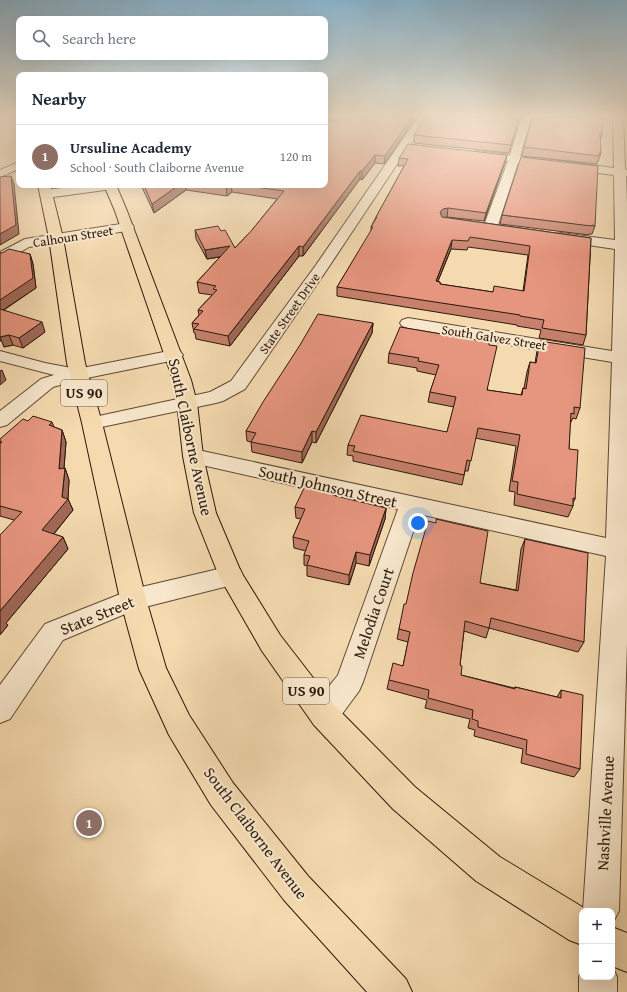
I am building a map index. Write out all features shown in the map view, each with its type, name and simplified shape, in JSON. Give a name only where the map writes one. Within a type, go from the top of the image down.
[{"type":"main road","name":"South Claiborne Avenue","points":[[112,188],[182,380],[187,403],[193,456],[205,513],[231,576],[271,643],[324,715],[404,798],[488,870],[579,925]]},
{"type":"main road","name":"South Claiborne Avenue","points":[[45,189],[56,238],[79,374],[92,423],[132,599],[153,669],[179,725],[222,794],[296,888],[394,992]]},
{"type":"main road","points":[[615,947],[627,954]]},
{"type":"street","name":"State Street Drive","points":[[92,423],[216,396],[238,385],[321,268],[393,162]]},
{"type":"street","points":[[490,228],[513,162]]},
{"type":"street","points":[[542,162],[623,172]]},
{"type":"street","points":[[0,174],[16,166]]},
{"type":"street","name":"Nashville Avenue","points":[[601,908],[623,551],[623,172]]},
{"type":"street","points":[[45,189],[62,188]]},
{"type":"street","points":[[475,226],[505,230]]},
{"type":"street","name":"Calhoun Street","points":[[0,258],[24,243],[127,228]]},
{"type":"street","points":[[552,236],[624,245]]},
{"type":"street","name":"South Galvez Street","points":[[408,323],[624,359]]},
{"type":"street","points":[[0,421],[47,383],[79,374],[174,355]]},
{"type":"street","points":[[0,356],[43,368],[79,374]]},
{"type":"street","name":"South Johnson Street","points":[[193,456],[623,551]]},
{"type":"street","name":"Melodia Court","points":[[324,715],[349,682],[411,504]]},
{"type":"street","name":"State Street","points":[[0,709],[54,632],[132,599],[231,576]]},
{"type":"street","points":[[598,980],[598,992]]},
{"type":"building","points":[[328,162],[369,162],[362,171],[360,171],[303,247],[299,246],[228,336],[194,329],[199,324],[192,323],[203,311],[198,310],[217,290],[213,289],[216,286],[197,282],[230,246],[205,250],[195,230],[218,226],[221,231],[225,230],[235,248],[284,191],[262,188],[328,188]]},
{"type":"building","points":[[406,162],[504,162],[486,213],[448,208],[443,209],[440,212],[442,217],[591,238],[586,335],[542,328],[544,320],[520,315],[337,287],[373,227],[371,227]],"holes":[[[470,237],[530,246],[524,291],[494,286],[493,292],[440,284],[440,282],[436,281],[452,240],[468,241]]]},
{"type":"building","points":[[519,162],[566,162],[598,166],[595,226],[502,215]]},
{"type":"building","points":[[11,176],[16,225],[0,234],[0,177]]},
{"type":"building","points":[[145,188],[175,188],[152,204]]},
{"type":"building","points":[[9,249],[30,254],[33,278],[0,300],[0,253]]},
{"type":"building","points":[[0,309],[42,322],[19,338],[9,335],[0,337]]},
{"type":"building","points":[[318,314],[373,323],[316,432],[312,431],[302,452],[251,442],[256,433],[246,431]]},
{"type":"building","points":[[400,327],[489,342],[489,345],[497,346],[487,390],[522,395],[523,388],[526,389],[530,362],[536,363],[540,341],[585,348],[580,408],[574,407],[574,414],[571,413],[569,449],[578,450],[575,499],[573,498],[573,506],[517,494],[518,482],[512,481],[520,435],[478,428],[471,461],[467,460],[464,475],[353,451],[355,446],[348,445],[361,415],[447,432],[456,397],[430,392],[439,365],[418,361],[419,358],[389,353]]},
{"type":"building","points":[[33,416],[52,422],[49,425],[62,430],[59,469],[65,468],[62,497],[68,499],[42,530],[63,537],[0,611],[0,535],[22,512],[0,506],[0,444],[2,442],[0,439],[23,419],[28,421]]},
{"type":"building","points":[[305,486],[333,492],[332,495],[386,508],[370,555],[356,552],[349,575],[307,565],[310,556],[304,555],[309,541],[293,537],[305,509],[295,507]]},
{"type":"building","points":[[436,519],[488,531],[480,583],[518,591],[525,539],[588,553],[584,642],[491,618],[489,628],[465,621],[460,665],[462,666],[461,675],[515,689],[515,687],[561,698],[561,690],[583,695],[580,769],[526,754],[527,740],[478,727],[478,721],[472,719],[473,710],[428,698],[429,690],[389,680],[393,663],[403,666],[410,632],[399,629],[404,604],[406,604],[428,521],[436,523]]},
{"type":"place","name":"Ursuline Academy","points":[[89,823]]}]
